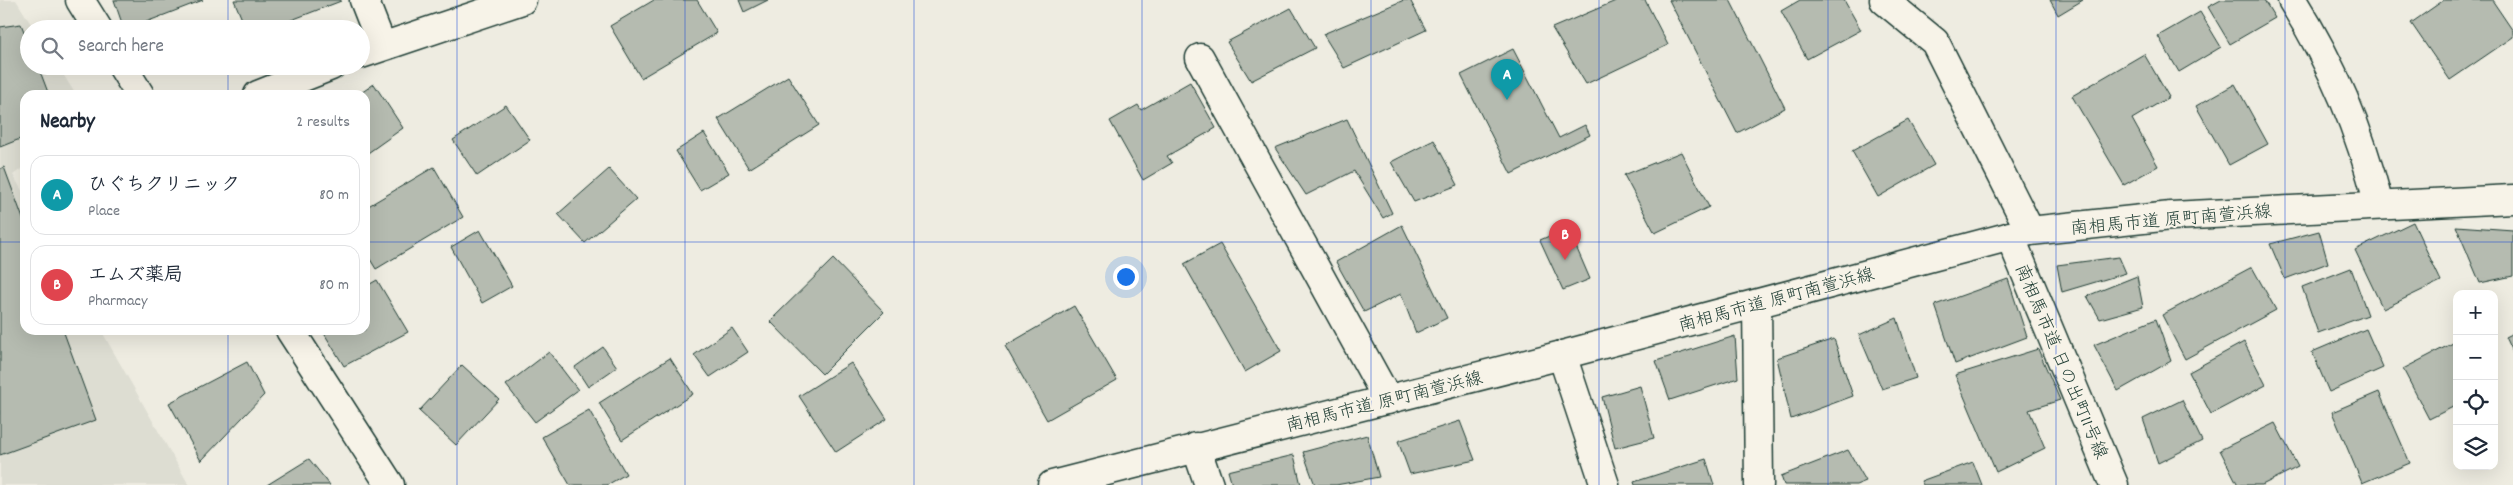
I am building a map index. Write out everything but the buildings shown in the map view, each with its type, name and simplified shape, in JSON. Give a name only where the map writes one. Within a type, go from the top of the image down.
[{"type":"street","points":[[80,0],[92,20]]},
{"type":"street","points":[[364,0],[367,20]]},
{"type":"street","points":[[370,38],[372,50],[522,0]]},
{"type":"street","name":"南相馬市道 日の出町11号線","points":[[1884,0],[1935,42],[2020,234],[2114,485]]},
{"type":"street","points":[[2292,0],[2334,71],[2360,137],[2379,205]]},
{"type":"street","points":[[1200,58],[1388,400]]},
{"type":"street","points":[[128,75],[137,90]]},
{"type":"street","points":[[271,90],[308,75]]},
{"type":"street","name":"南相馬市道 原町南萱浜線","points":[[1052,485],[1562,355],[2020,234],[2171,216],[2513,199]]},
{"type":"street","points":[[1757,304],[1759,485]]},
{"type":"street","points":[[293,335],[390,485]]},
{"type":"street","points":[[1562,355],[1605,485]]},
{"type":"street","points":[[1196,447],[1208,485]]},
{"type":"shaded area","points":[[0,0],[16,0],[28,20],[20,20],[20,75],[64,75],[73,90],[20,90],[20,170],[13,175],[20,187],[20,335],[104,335],[189,485],[0,485]]},
{"type":"place","name":"ひぐちクリニック","points":[[1507,100]]},
{"type":"place","name":"エムズ薬局","points":[[1565,260]]}]
